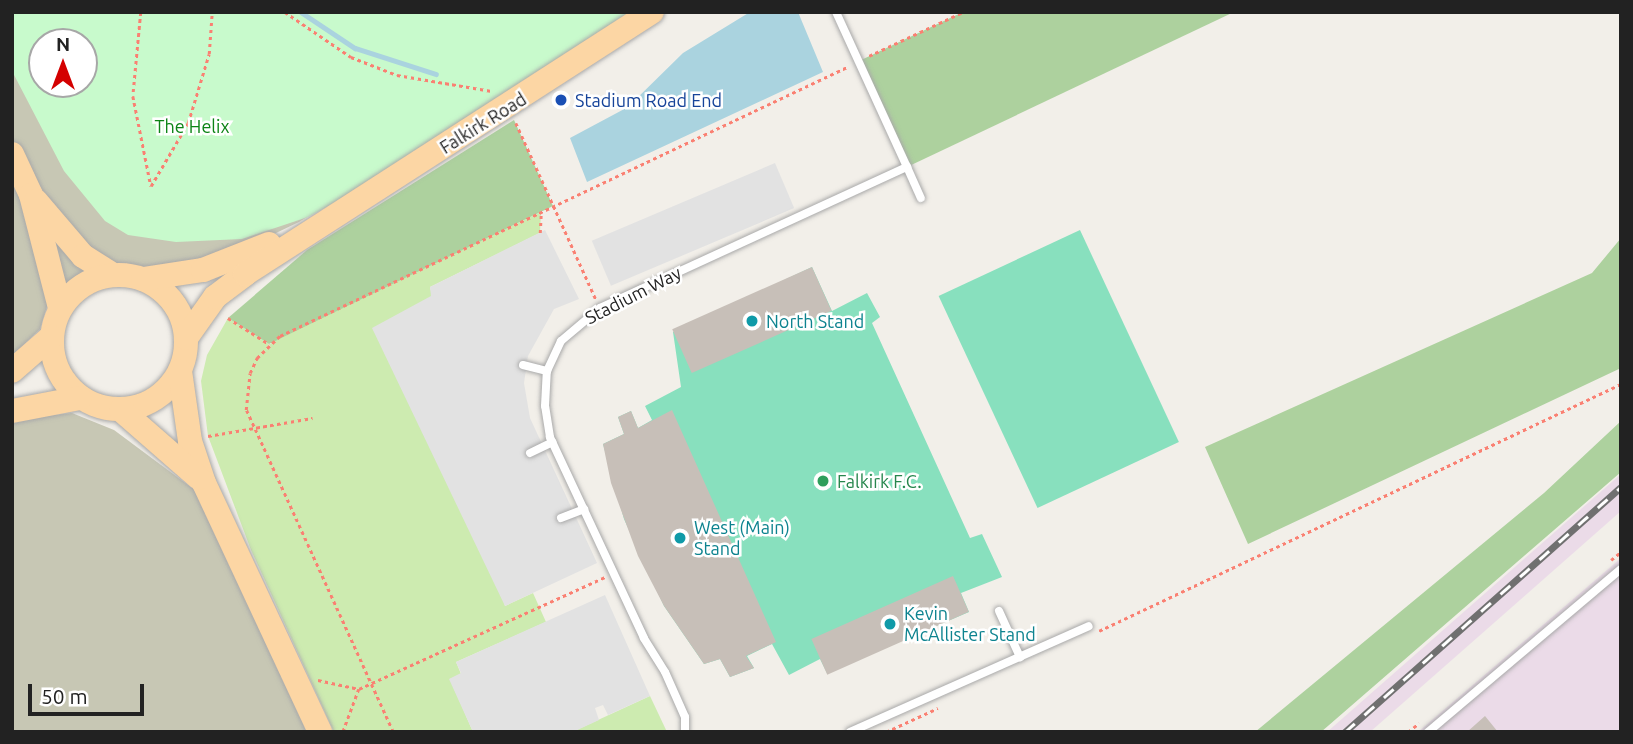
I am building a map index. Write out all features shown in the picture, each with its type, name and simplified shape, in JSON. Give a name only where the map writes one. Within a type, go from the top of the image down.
[{"type":"main road","name":"Falkirk Road","points":[[186,338],[215,297],[312,230],[509,108],[652,12]]},
{"type":"main road","points":[[12,154],[31,195],[60,308]]},
{"type":"main road","points":[[31,195],[83,256],[113,275],[143,279],[173,302],[186,338],[180,371],[190,441],[204,483],[320,732]]},
{"type":"main road","name":"Falkirk Road","points":[[143,279],[202,270],[312,230]]},
{"type":"main road","points":[[113,275],[74,291],[60,308],[51,337],[53,360],[63,382],[80,398],[99,408],[121,410],[156,399],[180,371]]},
{"type":"main road","points":[[12,371],[51,337]]},
{"type":"main road","points":[[12,411],[80,398]]},
{"type":"main road","points":[[121,410],[171,450],[204,483]]},
{"type":"lane","points":[[836,12],[921,198]]},
{"type":"lane","name":"Stadium Way","points":[[685,732],[680,706],[613,573],[553,442],[545,406],[547,371],[561,341],[600,308],[907,167]]},
{"type":"lane","points":[[523,365],[547,371]]},
{"type":"lane","points":[[530,453],[553,442]]},
{"type":"lane","points":[[561,518],[584,509]]},
{"type":"lane","points":[[1428,732],[1621,569]]},
{"type":"lane","points":[[999,611],[1020,657]]},
{"type":"lane","points":[[850,732],[1020,657],[1091,630]]},
{"type":"path","points":[[141,12],[133,96],[151,186],[188,122],[209,54],[212,12]]},
{"type":"path","points":[[285,12],[351,57],[397,75],[495,92],[509,108],[600,308]]},
{"type":"path","points":[[393,732],[253,428],[246,392],[250,373],[269,344],[963,12]]},
{"type":"path","points":[[540,233],[541,212]]},
{"type":"path","points":[[228,318],[269,344]]},
{"type":"path","points":[[1091,630],[1621,384]]},
{"type":"path","points":[[208,436],[312,418]]},
{"type":"path","points":[[308,677],[359,689],[613,573]]},
{"type":"path","points":[[343,732],[359,689]]},
{"type":"path","points":[[886,732],[942,705]]},
{"type":"shaded area","points":[[12,12],[28,28],[28,98],[98,98],[98,84],[518,85],[299,222],[228,256],[164,272],[86,272],[48,303],[40,329],[12,356]]},
{"type":"shaded area","points":[[775,163],[794,208],[611,286],[592,241]]},
{"type":"shaded area","points":[[545,230],[579,299],[554,309],[528,356],[524,383],[530,418],[597,563],[505,606],[372,328],[431,296],[430,287]]},
{"type":"shaded area","points":[[72,413],[114,430],[196,491],[310,732],[14,732],[12,420]]},
{"type":"shaded area","points":[[1621,474],[1621,511],[1370,732],[1327,732]]},
{"type":"shaded area","points":[[1621,558],[1621,732],[1418,732]]},
{"type":"shaded area","points":[[605,595],[650,696],[608,715],[603,705],[595,708],[599,720],[573,732],[473,732],[449,679],[461,673],[456,662]]},
{"type":"green space","name":"The Helix","points":[[12,12],[631,12],[509,108],[308,217],[242,239],[176,242],[128,235],[105,221],[64,171],[12,71]]},
{"type":"green space","points":[[963,12],[1234,12],[907,167],[859,61]]},
{"type":"green space","points":[[514,120],[553,206],[269,344],[228,318],[307,250]]},
{"type":"green space","points":[[541,212],[540,233],[430,287],[505,606],[533,593],[546,622],[456,662],[461,674],[450,679],[473,732],[334,732],[251,550],[208,436],[201,381],[207,355],[228,318],[269,344],[266,349],[277,337]]},
{"type":"green space","points":[[1080,230],[1179,442],[1038,508],[939,296]]},
{"type":"green space","points":[[1621,238],[1621,368],[1248,544],[1205,447],[1592,273]]},
{"type":"green space","points":[[812,267],[832,311],[867,293],[880,317],[872,323],[970,538],[982,534],[1002,577],[961,593],[969,612],[827,673],[820,659],[789,675],[772,644],[747,656],[754,668],[730,677],[720,659],[704,664],[664,606],[624,519],[603,444],[624,434],[618,417],[631,411],[638,428],[652,420],[645,406],[681,387],[673,332]]},
{"type":"green space","points":[[1621,421],[1621,472],[1321,732],[1255,732],[1544,493]]},
{"type":"green space","points":[[650,696],[667,732],[572,732]]},
{"type":"water","points":[[750,12],[798,12],[823,72],[587,182],[570,138],[628,107],[683,53]]},
{"type":"building","name":"North Stand","points":[[812,267],[832,311],[692,373],[672,329]]},
{"type":"building","name":"West (Main) Stand","points":[[672,410],[776,642],[746,656],[754,668],[730,677],[720,659],[704,664],[664,606],[638,556],[611,483],[603,444],[624,434],[618,417],[631,411],[638,428]]},
{"type":"building","name":"Kevin McAllister Stand","points":[[953,576],[969,612],[827,675],[811,639]]},
{"type":"building","points":[[1485,716],[1498,732],[1467,732]]},
{"type":"waterway","points":[[301,12],[355,48],[436,74]]},
{"type":"railway","points":[[1345,732],[1621,487]]},
{"type":"place","name":"Stadium Road End","points":[[561,100]]},
{"type":"place","name":"North Stand","points":[[752,321]]},
{"type":"place","name":"Falkirk F.C.","points":[[823,481]]},
{"type":"place","name":"West (Main) Stand","points":[[680,538]]},
{"type":"place","name":"Kevin McAllister Stand","points":[[890,624]]}]
